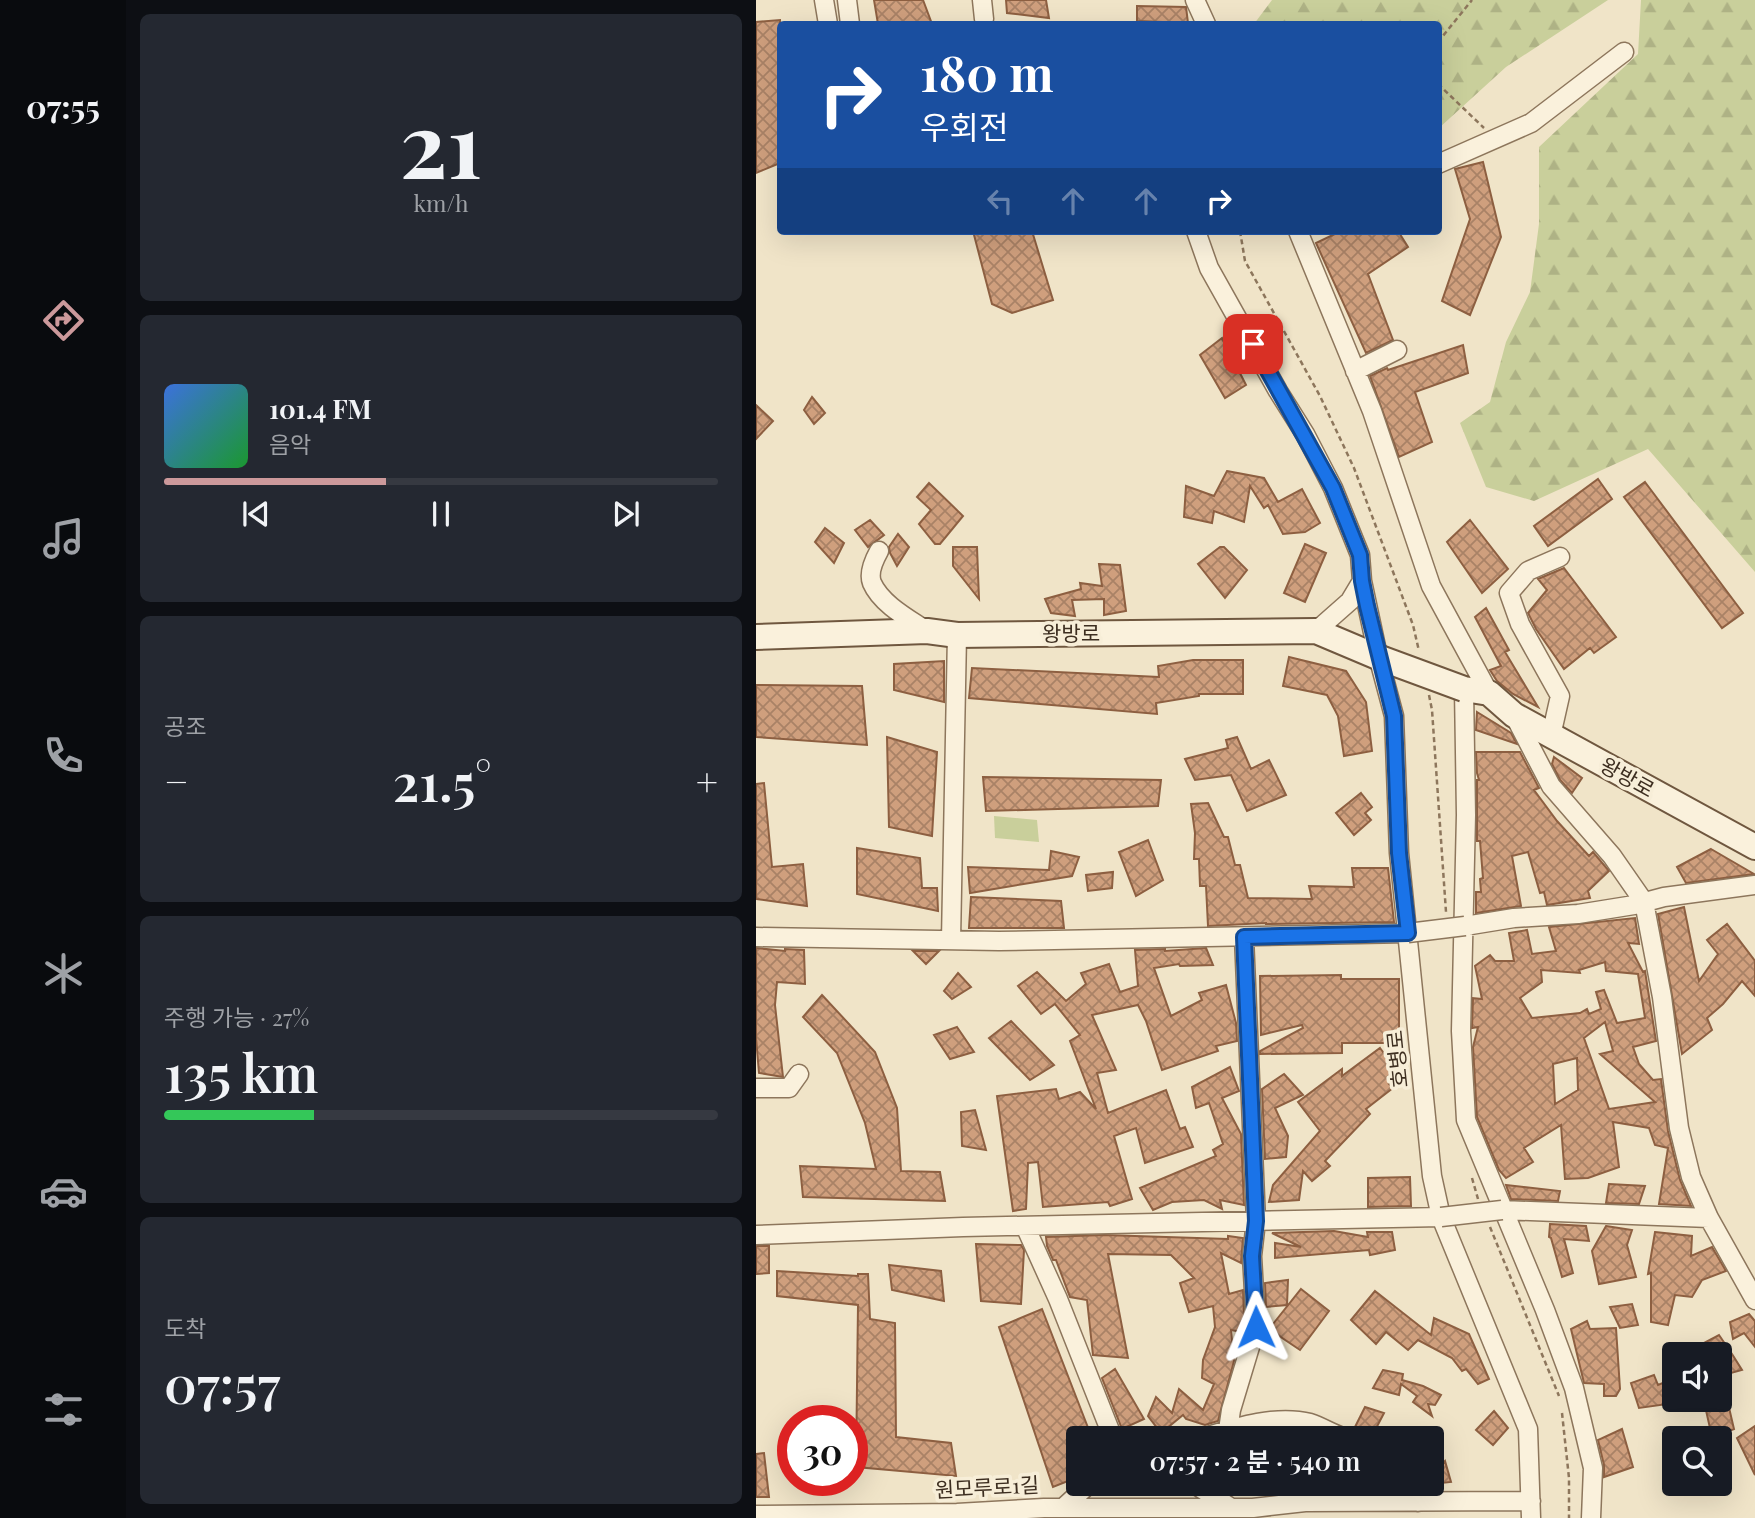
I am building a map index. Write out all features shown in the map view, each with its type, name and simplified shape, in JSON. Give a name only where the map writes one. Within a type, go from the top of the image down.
[{"type":"main road","name":"왕방로","points":[[756,637],[927,631],[957,635],[1316,631],[1464,689]]},
{"type":"main road","points":[[1464,689],[1489,693]]},
{"type":"main road","name":"왕방로","points":[[1489,693],[1514,715],[1755,847]]},
{"type":"street","points":[[824,0],[828,21]]},
{"type":"street","points":[[847,0],[850,21]]},
{"type":"street","points":[[982,0],[984,19]]},
{"type":"street","points":[[1195,0],[1205,21]]},
{"type":"street","points":[[1442,162],[1531,123],[1624,52]]},
{"type":"street","name":"호병로","points":[[1197,235],[1209,268],[1305,434],[1333,488],[1360,555],[1362,581],[1394,716],[1399,853],[1432,1176],[1441,1217],[1528,1429],[1531,1510]]},
{"type":"street","points":[[1300,235],[1372,411],[1431,586],[1489,693]]},
{"type":"street","points":[[1355,371],[1397,350]]},
{"type":"street","points":[[879,551],[872,565],[872,582],[891,607],[927,631]]},
{"type":"street","points":[[1551,736],[1560,696],[1520,624],[1509,593],[1528,571],[1560,556]]},
{"type":"street","points":[[1316,631],[1350,601],[1362,581]]},
{"type":"street","points":[[951,940],[957,635]]},
{"type":"street","points":[[1464,689],[1465,926],[1461,1031],[1466,1120],[1545,1310],[1574,1388],[1593,1468],[1591,1518]]},
{"type":"street","points":[[1514,715],[1551,786],[1612,856],[1644,902],[1662,997],[1679,1128],[1691,1177],[1709,1218],[1755,1300]]},
{"type":"street","points":[[756,937],[951,940],[1408,933],[1514,918],[1578,914],[1728,887],[1755,885]]},
{"type":"street","points":[[1229,1426],[1256,1327],[1252,1256],[1256,1221],[1244,937]]},
{"type":"street","points":[[756,1088],[789,1088],[799,1074]]},
{"type":"street","points":[[756,1235],[1441,1217],[1502,1210],[1709,1218]]},
{"type":"street","points":[[1025,1226],[1058,1299],[1108,1426]]},
{"type":"street","points":[[1243,1426],[1285,1421],[1315,1426]]},
{"type":"street","points":[[1064,1507],[1076,1496]]},
{"type":"street","points":[[1213,1496],[1230,1507]]},
{"type":"street","points":[[1414,1496],[1418,1502]]},
{"type":"street","name":"원모루로1길","points":[[756,1515],[957,1516],[1064,1507],[1126,1513],[1209,1513],[1230,1507],[1252,1513],[1305,1502],[1418,1502],[1531,1510]]},
{"type":"path","points":[[1442,37],[1472,0]]},
{"type":"path","points":[[1442,88],[1494,138]]},
{"type":"path","points":[[1241,235],[1245,261],[1320,396],[1354,468],[1413,625],[1421,661]]},
{"type":"path","points":[[1427,686],[1432,710]]},
{"type":"path","points":[[1569,1478],[1569,1518]]},
{"type":"green space","points":[[1272,0],[1608,0],[1506,67],[1442,125],[1442,21],[1256,21]]},
{"type":"green space","points":[[1641,0],[1755,0],[1755,572],[1648,449],[1534,501],[1486,487],[1460,423],[1490,402],[1506,342],[1530,292],[1539,224],[1539,147],[1638,54]]},
{"type":"green space","points":[[994,816],[1037,820],[1039,842],[995,838]]},
{"type":"building","points":[[874,0],[923,0],[931,21],[878,21]]},
{"type":"building","points":[[1006,0],[1046,0],[1049,18],[1007,13]]},
{"type":"building","points":[[1137,6],[1186,7],[1188,21],[1137,21]]},
{"type":"building","points":[[780,20],[777,21],[777,164],[756,173],[756,22]]},
{"type":"building","points":[[1483,162],[1501,237],[1470,315],[1442,301],[1470,219],[1455,169]]},
{"type":"building","points":[[974,235],[1033,235],[1053,300],[1012,313],[992,304]]},
{"type":"building","points":[[1333,235],[1400,235],[1408,247],[1368,274],[1393,340],[1366,353],[1316,243]]},
{"type":"building","points":[[1222,338],[1246,385],[1225,398],[1200,355]]},
{"type":"building","points":[[1463,345],[1468,373],[1415,392],[1432,442],[1399,457],[1370,376],[1387,368],[1388,370]]},
{"type":"building","points":[[812,397],[825,413],[814,424],[804,410]]},
{"type":"building","points":[[756,405],[773,421],[756,439]]},
{"type":"building","points":[[1227,471],[1264,478],[1278,502],[1302,489],[1320,523],[1305,532],[1283,534],[1268,505],[1264,508],[1250,486],[1244,522],[1214,511],[1212,523],[1184,517],[1186,486],[1214,496]]},
{"type":"building","points":[[1598,479],[1612,499],[1548,546],[1534,526]]},
{"type":"building","points":[[1645,482],[1743,613],[1722,628],[1624,497]]},
{"type":"building","points":[[929,483],[963,516],[940,544],[935,544],[919,524],[931,510],[917,497]]},
{"type":"building","points":[[870,520],[884,535],[868,547],[855,530]]},
{"type":"building","points":[[1470,520],[1508,569],[1482,593],[1447,542]]},
{"type":"building","points":[[825,528],[844,543],[834,563],[815,542]]},
{"type":"building","points":[[898,534],[909,547],[897,566],[889,547]]},
{"type":"building","points":[[1305,544],[1326,553],[1305,602],[1284,593]]},
{"type":"building","points":[[953,547],[977,547],[979,599],[953,566]]},
{"type":"building","points":[[1220,547],[1224,547],[1247,570],[1225,598],[1198,564]]},
{"type":"building","points":[[1099,564],[1120,565],[1126,611],[1104,615],[1104,599],[1072,600],[1075,616],[1051,613],[1045,599],[1081,589],[1080,583],[1102,586]]},
{"type":"building","points":[[1564,568],[1616,637],[1594,653],[1590,648],[1564,669],[1528,613],[1547,590],[1538,579]]},
{"type":"building","points":[[1486,608],[1509,650],[1505,652],[1538,707],[1513,694],[1497,681],[1490,670],[1501,666],[1475,617]]},
{"type":"building","points":[[1289,657],[1346,671],[1366,702],[1372,751],[1344,756],[1338,716],[1327,695],[1283,686]]},
{"type":"building","points":[[1193,660],[1243,660],[1243,694],[1199,694],[1156,703],[1157,714],[969,698],[972,668],[1159,677],[1158,666]]},
{"type":"building","points":[[944,661],[944,702],[894,690],[894,664]]},
{"type":"building","points":[[756,685],[862,686],[867,745],[756,737]]},
{"type":"building","points":[[1477,712],[1511,733],[1517,744],[1476,730]]},
{"type":"building","points":[[887,737],[937,752],[932,836],[889,827]]},
{"type":"building","points":[[1237,737],[1251,769],[1269,760],[1286,795],[1247,811],[1231,775],[1195,780],[1185,759],[1228,748],[1226,740]]},
{"type":"building","points":[[1476,752],[1520,752],[1539,788],[1534,790],[1557,821],[1589,856],[1593,852],[1609,871],[1588,891],[1590,898],[1547,905],[1544,892],[1540,893],[1528,852],[1512,856],[1521,906],[1476,913],[1476,892],[1481,892],[1480,879],[1483,878],[1480,841],[1477,841],[1479,780]]},
{"type":"building","points":[[1554,757],[1582,778],[1572,793],[1560,780],[1552,764]]},
{"type":"building","points":[[983,777],[1161,780],[1158,806],[986,811]]},
{"type":"building","points":[[764,783],[772,867],[803,864],[807,906],[756,899],[756,784]]},
{"type":"building","points":[[1361,793],[1372,807],[1365,813],[1371,820],[1354,835],[1336,813]]},
{"type":"building","points":[[1208,803],[1224,837],[1228,837],[1235,865],[1240,865],[1248,898],[1312,899],[1309,886],[1354,887],[1352,868],[1388,868],[1394,922],[1208,926],[1206,886],[1200,886],[1199,859],[1194,859],[1195,833],[1191,804]]},
{"type":"building","points":[[1148,840],[1163,880],[1136,896],[1119,852]]},
{"type":"building","points":[[857,848],[920,858],[922,888],[937,888],[938,911],[857,894]]},
{"type":"building","points":[[1711,849],[1754,874],[1686,883],[1677,867]]},
{"type":"building","points":[[1051,851],[1079,857],[1072,876],[970,893],[968,867],[1049,870]]},
{"type":"building","points":[[1113,872],[1112,888],[1088,891],[1086,875]]},
{"type":"building","points":[[971,897],[1061,901],[1064,928],[969,928]]},
{"type":"building","points":[[1684,907],[1699,981],[1718,954],[1707,940],[1727,924],[1755,961],[1755,996],[1742,981],[1707,1018],[1712,1030],[1682,1054],[1658,914]]},
{"type":"building","points":[[1635,918],[1639,944],[1628,943],[1643,972],[1645,971],[1656,1041],[1633,1047],[1639,1064],[1653,1080],[1661,1079],[1668,1131],[1680,1180],[1691,1206],[1659,1204],[1668,1148],[1655,1145],[1649,1128],[1613,1122],[1619,1167],[1588,1178],[1565,1179],[1561,1125],[1524,1148],[1533,1162],[1506,1178],[1499,1170],[1477,1117],[1473,1047],[1478,1027],[1472,1028],[1473,998],[1482,999],[1475,966],[1490,955],[1495,961],[1514,961],[1509,933],[1527,930],[1532,954],[1556,951],[1549,927]],"holes":[[[1605,962],[1606,971],[1638,974],[1645,1018],[1617,1023],[1604,990],[1596,992],[1601,1009],[1589,1014],[1587,1009],[1580,1013],[1532,1018],[1520,998],[1542,982],[1541,970],[1580,973],[1579,970]],[[1605,1022],[1613,1051],[1600,1054],[1655,1102],[1609,1109],[1584,1038]],[[1577,1058],[1578,1090],[1555,1104],[1553,1064]]]},
{"type":"building","points":[[756,948],[804,950],[805,984],[777,982],[775,1005],[783,1077],[759,1073],[756,1038]]},
{"type":"building","points":[[1206,948],[1213,965],[1179,964],[1154,968],[1171,1016],[1202,1000],[1199,993],[1226,985],[1236,1023],[1237,1041],[1216,1046],[1218,1051],[1162,1070],[1138,1005],[1092,1015],[1116,1070],[1097,1073],[1108,1113],[1166,1090],[1180,1129],[1185,1127],[1193,1147],[1145,1163],[1136,1128],[1114,1136],[1132,1199],[1110,1206],[1108,1202],[1043,1207],[1038,1162],[1028,1163],[1026,1209],[1013,1211],[997,1096],[1056,1089],[1059,1099],[1080,1092],[1096,1109],[1070,1041],[1080,1035],[1055,1004],[1041,1014],[1018,986],[1037,972],[1066,1001],[1086,984],[1081,973],[1109,964],[1120,992],[1138,986],[1135,950]]},
{"type":"building","points":[[913,951],[939,951],[926,964]]},
{"type":"building","points":[[958,973],[971,987],[952,999],[944,991]]},
{"type":"building","points":[[1341,975],[1341,979],[1399,979],[1399,1043],[1342,1043],[1342,1053],[1260,1054],[1260,1051],[1303,1028],[1302,1025],[1261,1035],[1260,976]]},
{"type":"building","points":[[822,995],[875,1052],[897,1108],[901,1171],[940,1172],[945,1201],[803,1197],[800,1166],[876,1169],[865,1123],[837,1053],[803,1017]]},
{"type":"building","points":[[1011,1021],[1054,1065],[1030,1080],[989,1038]]},
{"type":"building","points":[[957,1027],[974,1052],[950,1059],[934,1035]]},
{"type":"building","points":[[1380,1048],[1401,1076],[1389,1084],[1393,1088],[1366,1109],[1370,1114],[1325,1161],[1330,1166],[1312,1181],[1303,1171],[1299,1200],[1269,1202],[1273,1185],[1320,1131],[1298,1102],[1342,1069],[1342,1076]]},
{"type":"building","points":[[1230,1067],[1239,1091],[1222,1098],[1241,1134],[1244,1205],[1220,1200],[1222,1209],[1204,1200],[1172,1202],[1153,1210],[1140,1188],[1216,1156],[1213,1150],[1223,1144],[1209,1103],[1196,1108],[1192,1087]]},
{"type":"building","points":[[1284,1074],[1303,1095],[1275,1108],[1288,1136],[1286,1157],[1265,1159],[1262,1089]]},
{"type":"building","points":[[975,1110],[986,1150],[962,1146],[961,1112]]},
{"type":"building","points":[[1410,1177],[1411,1206],[1368,1207],[1368,1178]]},
{"type":"building","points":[[1609,1184],[1645,1186],[1639,1204],[1606,1203]]},
{"type":"building","points":[[1506,1185],[1560,1191],[1558,1201],[1511,1199]]},
{"type":"building","points":[[1550,1224],[1586,1226],[1589,1241],[1564,1239],[1573,1273],[1562,1277],[1549,1237]]},
{"type":"building","points":[[1606,1226],[1632,1230],[1627,1245],[1636,1277],[1599,1284],[1592,1251]]},
{"type":"building","points":[[1334,1231],[1368,1237],[1367,1232],[1392,1232],[1395,1250],[1370,1255],[1369,1250],[1275,1258],[1275,1243],[1301,1247],[1272,1233]]},
{"type":"building","points":[[1655,1232],[1692,1236],[1691,1256],[1712,1247],[1726,1271],[1702,1280],[1692,1297],[1675,1295],[1668,1325],[1651,1322],[1651,1273],[1648,1274]]},
{"type":"building","points":[[1104,1235],[1243,1238],[1241,1263],[1221,1253],[1229,1294],[1243,1290],[1244,1315],[1242,1332],[1231,1330],[1234,1361],[1218,1421],[1205,1425],[1186,1419],[1183,1415],[1170,1426],[1156,1426],[1148,1416],[1156,1397],[1172,1413],[1179,1389],[1203,1410],[1214,1384],[1202,1378],[1203,1360],[1215,1327],[1213,1306],[1189,1312],[1180,1283],[1194,1278],[1171,1255],[1108,1254],[1128,1358],[1093,1355],[1087,1300],[1070,1297],[1056,1260],[1053,1260],[1047,1246],[1046,1237]]},
{"type":"building","points":[[976,1244],[1021,1245],[1024,1250],[1021,1304],[981,1301]]},
{"type":"building","points":[[756,1246],[769,1246],[769,1273],[756,1274]]},
{"type":"building","points":[[889,1265],[941,1271],[944,1301],[892,1290]]},
{"type":"building","points":[[777,1271],[858,1276],[868,1274],[870,1319],[895,1323],[896,1437],[951,1443],[956,1476],[868,1468],[868,1405],[857,1405],[858,1305],[777,1296]]},
{"type":"building","points":[[1288,1280],[1287,1305],[1266,1307],[1265,1283]]},
{"type":"building","points":[[1301,1289],[1329,1311],[1300,1350],[1269,1329]]},
{"type":"building","points":[[1375,1291],[1431,1335],[1434,1318],[1469,1334],[1489,1379],[1478,1384],[1466,1369],[1462,1371],[1452,1358],[1418,1340],[1408,1350],[1386,1332],[1376,1344],[1351,1320]]},
{"type":"building","points":[[1632,1304],[1638,1325],[1620,1328],[1610,1307]]},
{"type":"building","points":[[1042,1309],[1087,1426],[1066,1426],[1066,1482],[1053,1487],[999,1327]]},
{"type":"building","points":[[1749,1314],[1755,1321],[1755,1347],[1744,1333],[1733,1339],[1730,1322]]},
{"type":"building","points":[[1587,1321],[1590,1329],[1616,1328],[1620,1389],[1616,1396],[1604,1396],[1604,1384],[1584,1383],[1571,1329]]},
{"type":"building","points":[[1719,1335],[1724,1342],[1706,1342]]},
{"type":"building","points":[[1732,1355],[1742,1370],[1732,1373]]},
{"type":"building","points":[[1115,1369],[1144,1419],[1129,1426],[1121,1426],[1102,1378]]},
{"type":"building","points":[[1383,1370],[1403,1374],[1402,1380],[1441,1395],[1435,1405],[1428,1404],[1432,1416],[1413,1402],[1417,1396],[1401,1384],[1399,1395],[1373,1388]]},
{"type":"building","points":[[1654,1375],[1658,1385],[1662,1383],[1662,1405],[1639,1408],[1631,1383]]},
{"type":"building","points":[[1365,1407],[1384,1413],[1377,1426],[1356,1426]]},
{"type":"building","points":[[1494,1411],[1508,1428],[1493,1445],[1476,1430]]},
{"type":"building","points":[[1706,1412],[1730,1412],[1734,1429],[1732,1426],[1710,1426]]},
{"type":"building","points":[[1755,1426],[1755,1475],[1737,1438]]},
{"type":"building","points":[[1622,1429],[1633,1467],[1604,1477],[1598,1440]]},
{"type":"building","points":[[764,1453],[769,1497],[756,1497],[756,1454]]},
{"type":"building","points":[[1445,1461],[1451,1482],[1444,1483]]},
{"type":"route","points":[[1253,344],[1333,488],[1360,555],[1367,606],[1394,716],[1399,853],[1408,933],[1244,937],[1256,1221],[1252,1256],[1256,1327]]}]
